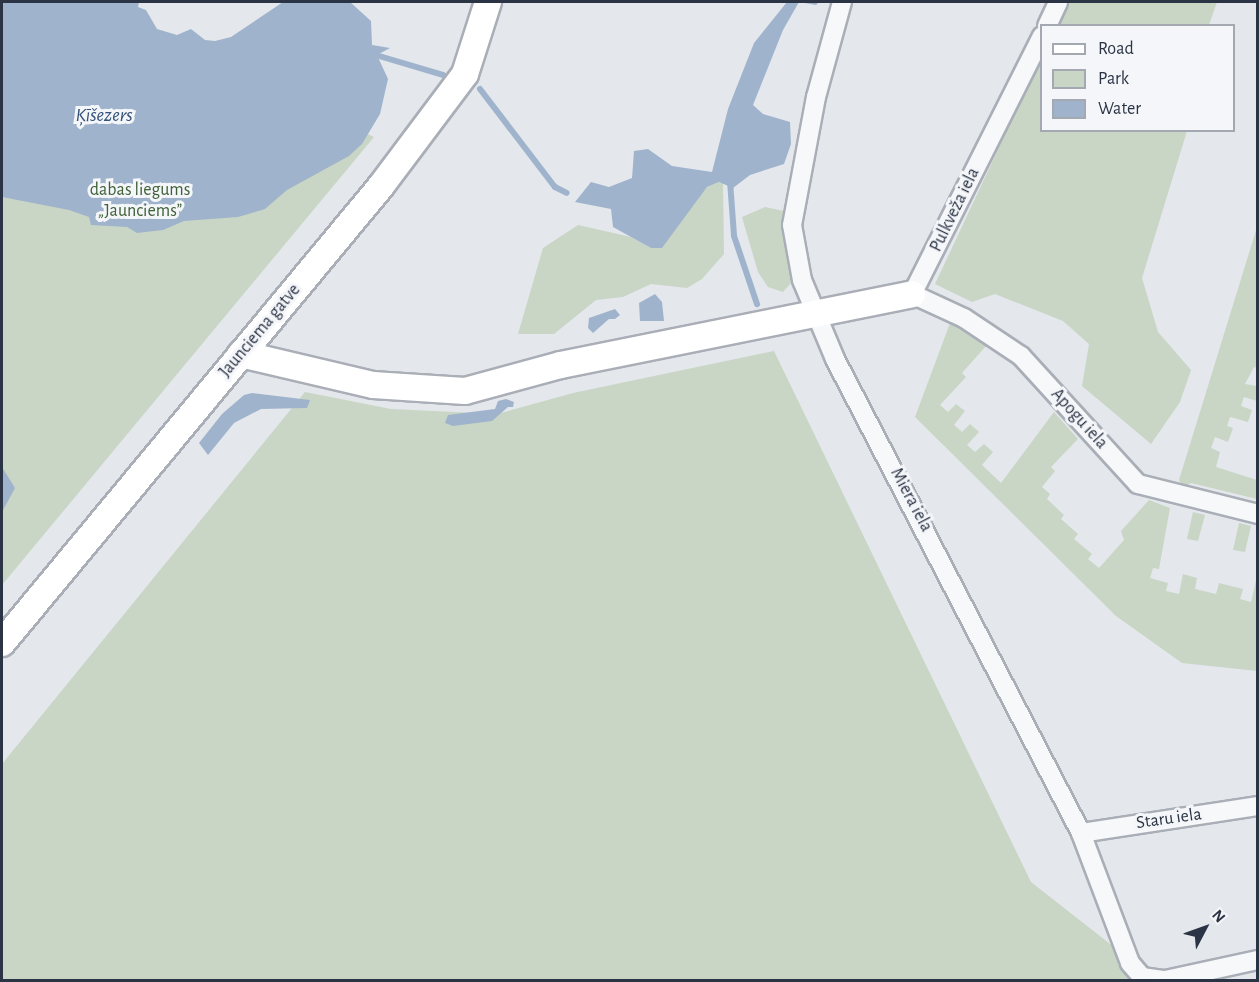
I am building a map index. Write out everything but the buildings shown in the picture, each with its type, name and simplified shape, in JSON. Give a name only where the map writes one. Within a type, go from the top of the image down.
[{"type":"main road","name":"Jaunciema gatve","points":[[2,643],[381,186],[465,74],[488,2]]},
{"type":"main road","points":[[242,354],[373,385],[465,391],[561,365],[912,294]]},
{"type":"street","name":"Miera iela","points":[[842,2],[816,97],[792,225],[802,280],[814,314],[1081,833],[1130,963],[1142,977],[1165,981]]},
{"type":"street","points":[[1048,24],[1058,2]]},
{"type":"street","name":"Pulkveža iela","points":[[912,294],[1040,38]]},
{"type":"street","name":"Apogu iela","points":[[912,294],[964,318],[1021,356],[1138,484],[1257,514]]},
{"type":"street","name":"Staru iela","points":[[1081,833],[1257,806]]},
{"type":"street","points":[[1165,981],[1257,960]]},
{"type":"green space","points":[[1069,2],[1217,2],[1209,24],[1058,24]]},
{"type":"green space","name":"dabas liegums „Jaunciems”","points":[[2,10],[303,104],[374,137],[2,585]]},
{"type":"green space","points":[[1040,60],[1040,132],[1187,132],[1142,278],[1158,332],[1191,370],[1180,402],[1151,444],[1082,386],[1089,344],[1063,321],[995,294],[972,302],[935,284]]},
{"type":"green space","points":[[719,182],[723,183],[724,254],[702,279],[687,288],[651,284],[623,297],[596,300],[554,334],[518,334],[543,248],[578,225],[631,237],[651,248],[707,187]]},
{"type":"green space","points":[[765,207],[784,211],[791,283],[783,292],[768,287],[758,272],[742,217]]},
{"type":"green space","points":[[1257,227],[1257,368],[1254,367],[1245,384],[1257,386],[1257,401],[1244,397],[1241,406],[1252,410],[1248,422],[1230,417],[1227,426],[1233,428],[1228,442],[1215,437],[1211,448],[1220,452],[1216,467],[1257,480],[1257,499],[1191,483],[1183,488],[1179,480]]},
{"type":"green space","points":[[950,323],[986,346],[962,373],[966,377],[940,405],[948,412],[956,404],[965,411],[954,425],[962,432],[970,424],[979,432],[967,445],[975,452],[984,444],[993,452],[982,465],[1001,483],[1054,412],[1078,439],[1051,467],[1055,471],[1042,487],[1050,494],[1047,499],[1064,515],[1061,519],[1078,534],[1074,539],[1092,554],[1088,559],[1099,568],[1124,540],[1121,531],[1149,500],[1170,508],[1159,569],[1153,568],[1150,578],[1168,583],[1166,591],[1179,594],[1183,574],[1197,578],[1195,589],[1216,594],[1219,583],[1243,589],[1240,599],[1251,602],[1257,576],[1257,671],[1182,663],[1116,616],[915,417]]},
{"type":"green space","points":[[774,351],[1031,882],[1156,980],[2,980],[2,764],[305,392],[391,409],[497,414],[573,393]]},
{"type":"green space","points":[[1193,512],[1205,515],[1198,541],[1187,539]]},
{"type":"green space","points":[[1239,523],[1251,526],[1245,552],[1233,550]]},
{"type":"water","name":"Ķīšezers","points":[[2,2],[139,2],[138,7],[146,10],[157,29],[177,35],[191,29],[205,40],[215,41],[231,37],[283,2],[350,2],[371,21],[372,45],[390,48],[377,55],[388,79],[380,114],[362,144],[349,156],[287,190],[265,209],[238,217],[184,221],[163,230],[137,233],[127,227],[91,225],[89,217],[69,210],[2,197]]},
{"type":"water","points":[[787,2],[799,2],[783,30],[753,105],[763,114],[790,122],[791,144],[784,164],[750,175],[733,188],[719,182],[707,187],[662,248],[651,248],[613,227],[611,209],[575,202],[591,182],[609,187],[632,178],[634,151],[648,149],[672,166],[712,172],[728,109],[754,43]]},
{"type":"water","points":[[799,2],[819,2],[816,5]]},
{"type":"water","points":[[655,294],[662,302],[664,321],[640,321],[639,303]]},
{"type":"water","points":[[615,309],[620,315],[615,319],[609,319],[593,333],[588,328],[589,318]]},
{"type":"water","points":[[252,393],[310,400],[307,408],[261,409],[234,423],[208,455],[199,443],[222,414],[244,395]]},
{"type":"water","points":[[506,399],[514,402],[513,407],[508,407],[492,421],[453,426],[445,423],[448,415],[495,409],[498,401]]},
{"type":"water","points":[[2,467],[15,488],[2,512]]},
{"type":"waterway","points":[[369,53],[443,75]]},
{"type":"waterway","points":[[480,89],[555,187],[567,193]]},
{"type":"waterway","points":[[730,181],[734,236],[757,304]]}]
